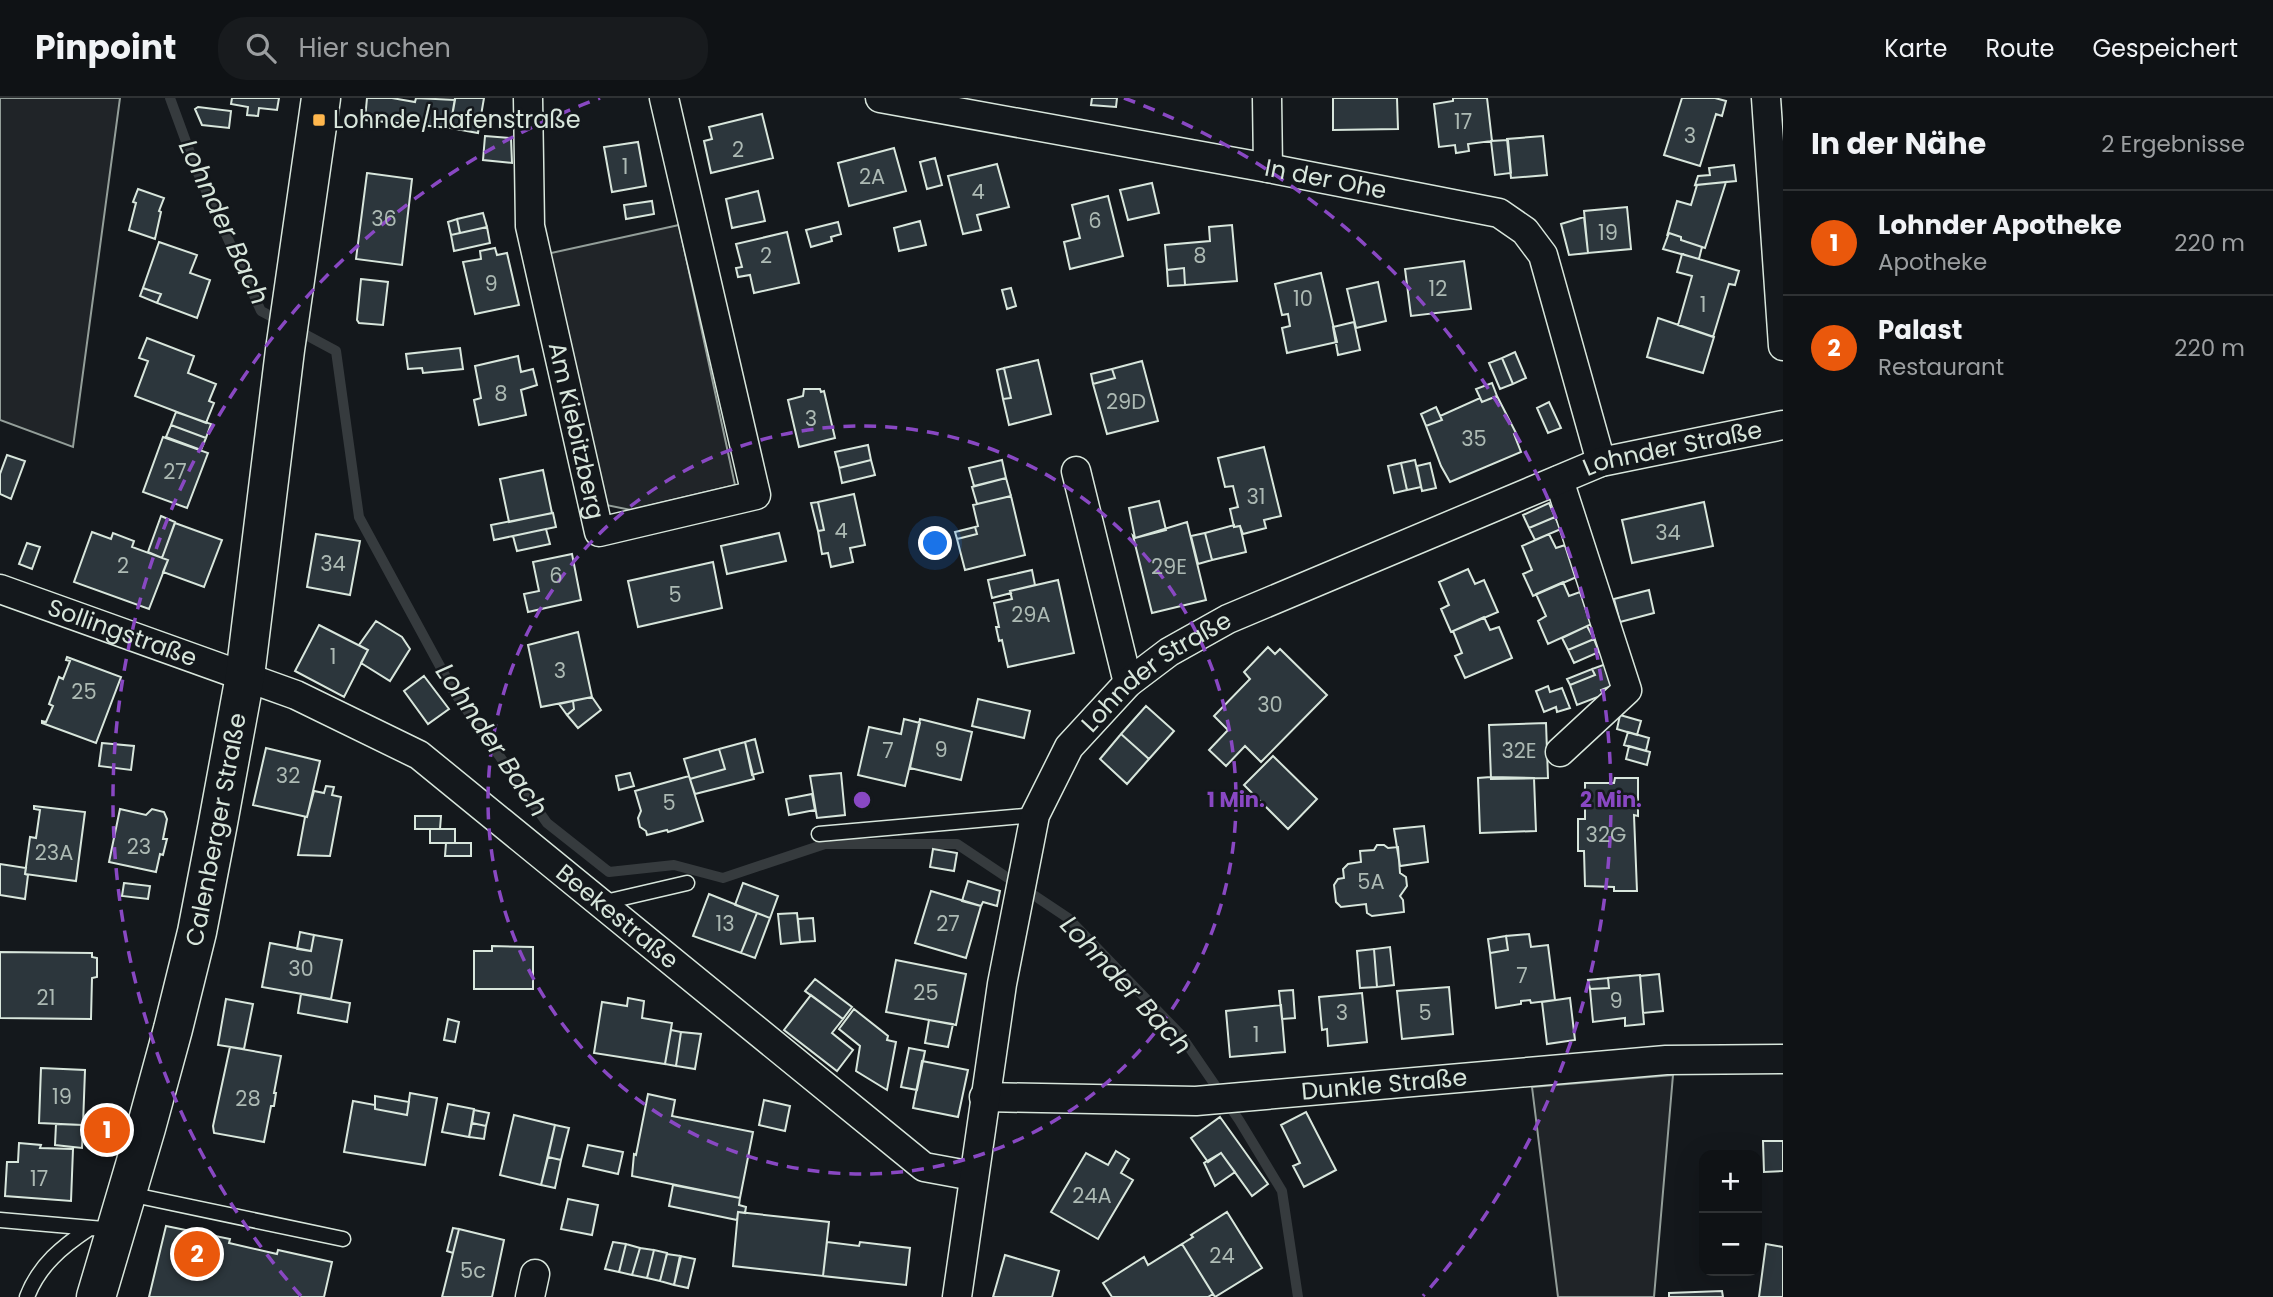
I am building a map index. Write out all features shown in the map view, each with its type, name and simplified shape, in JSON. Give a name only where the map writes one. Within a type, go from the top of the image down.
[{"type":"street","name":"Calenberger Straße","points":[[96,1297],[103,1229],[127,1193],[197,932],[245,676],[285,350],[321,98]]},
{"type":"street","name":"Am Kiebitzberg","points":[[528,98],[530,226],[599,532],[756,495],[664,98]]},
{"type":"street","name":"In der Ohe","points":[[880,98],[1499,213],[1525,231],[1543,255],[1601,462]]},
{"type":"street","points":[[1267,98],[1268,168]]},
{"type":"street","points":[[1766,98],[1783,346]]},
{"type":"street","name":"Lohnder Straße","points":[[957,1297],[1002,984],[1035,815],[1069,747],[1128,683],[1169,652],[1228,619],[1601,462],[1783,425]]},
{"type":"street","points":[[1076,471],[1128,683]]},
{"type":"street","points":[[1559,480],[1627,690],[1560,752]]},
{"type":"street","name":"Sollingstraße","points":[[0,589],[245,676]]},
{"type":"street","name":"Beekestraße","points":[[245,676],[296,695],[419,755],[924,1167],[973,1176]]},
{"type":"street","name":"Dunkle Straße","points":[[984,1097],[1196,1101],[1666,1060],[1783,1059]]},
{"type":"lane","points":[[818,834],[1035,815]]},
{"type":"lane","points":[[601,904],[687,883]]},
{"type":"lane","points":[[127,1193],[343,1239]]},
{"type":"lane","points":[[0,1220],[103,1229]]},
{"type":"lane","points":[[27,1297],[43,1266],[63,1246],[103,1229]]},
{"type":"shaded area","points":[[0,98],[120,98],[73,447],[0,420]]},
{"type":"shaded area","points":[[679,225],[735,485],[631,510],[601,504],[542,255]]},
{"type":"shaded area","points":[[1673,1075],[1654,1297],[1558,1297],[1532,1087]]},
{"type":"building","points":[[232,98],[279,98],[277,110],[259,108],[258,116],[247,115],[248,107],[231,104]]},
{"type":"building","points":[[367,98],[415,102],[416,98],[455,100],[450,128],[365,120]]},
{"type":"building","points":[[455,98],[484,98],[478,133],[450,128]]},
{"type":"building","points":[[1092,98],[1117,98],[1116,107],[1091,105]]},
{"type":"building","points":[[1333,98],[1397,98],[1398,129],[1333,130]]},
{"type":"building","points":[[1453,98],[1487,98],[1492,141],[1468,144],[1469,151],[1456,153],[1455,145],[1439,147],[1434,104],[1453,101]]},
{"type":"building","points":[[1682,98],[1715,98],[1726,101],[1722,116],[1716,114],[1700,166],[1664,155]]},
{"type":"building","points":[[198,107],[231,111],[229,128],[202,125],[195,109]]},
{"type":"building","points":[[762,114],[773,158],[711,173],[704,141],[712,139],[709,127]]},
{"type":"building","points":[[485,136],[511,138],[512,163],[483,160]]},
{"type":"building","points":[[1543,136],[1547,175],[1511,178],[1507,139]]},
{"type":"building","points":[[1508,140],[1511,173],[1495,175],[1491,141]]},
{"type":"building","points":[[638,142],[646,186],[612,192],[604,147]]},
{"type":"building","points":[[894,148],[906,191],[849,206],[838,163]]},
{"type":"building","points":[[935,158],[942,185],[927,189],[920,162]]},
{"type":"building","points":[[997,164],[1009,207],[977,215],[981,230],[963,234],[948,176]]},
{"type":"building","points":[[1734,165],[1736,181],[1695,185],[1698,176],[1710,175],[1709,168]]},
{"type":"building","points":[[367,173],[412,179],[402,265],[356,259]]},
{"type":"building","points":[[1726,182],[1705,248],[1669,233],[1667,236],[1677,201],[1691,205],[1697,185]]},
{"type":"building","points":[[1152,183],[1159,213],[1128,220],[1120,190]]},
{"type":"building","points":[[138,189],[164,198],[155,239],[129,230]]},
{"type":"building","points":[[758,191],[765,221],[732,228],[726,199]]},
{"type":"building","points":[[1108,196],[1123,256],[1070,269],[1064,242],[1080,238],[1072,205]]},
{"type":"building","points":[[652,201],[654,214],[626,219],[624,205]]},
{"type":"building","points":[[1627,207],[1631,249],[1588,253],[1584,211]]},
{"type":"building","points":[[483,213],[487,227],[460,233],[457,219]]},
{"type":"building","points":[[1584,217],[1588,253],[1569,255],[1561,224]]},
{"type":"building","points":[[457,219],[460,233],[451,235],[448,222]]},
{"type":"building","points":[[920,221],[926,245],[899,251],[894,228]]},
{"type":"building","points":[[838,222],[841,234],[831,237],[832,241],[811,247],[806,230]]},
{"type":"building","points":[[1232,225],[1237,281],[1185,285],[1184,268],[1167,270],[1165,245],[1210,241],[1209,227]]},
{"type":"building","points":[[487,227],[490,243],[454,251],[451,235]]},
{"type":"building","points":[[787,232],[799,283],[754,293],[750,275],[738,277],[736,268],[742,267],[736,244]]},
{"type":"building","points":[[1669,233],[1702,247],[1699,259],[1663,249]]},
{"type":"building","points":[[159,242],[197,255],[190,273],[210,280],[197,318],[157,303],[161,294],[143,288]]},
{"type":"building","points":[[495,248],[497,255],[507,253],[519,305],[475,314],[463,262],[481,259],[480,251]]},
{"type":"building","points":[[1682,254],[1739,271],[1735,285],[1729,284],[1713,337],[1678,325],[1692,276],[1677,272]]},
{"type":"building","points":[[1464,261],[1471,309],[1411,316],[1405,269]]},
{"type":"building","points":[[1184,268],[1185,285],[1168,286],[1167,270]]},
{"type":"building","points":[[1321,273],[1337,342],[1287,353],[1282,328],[1290,326],[1288,314],[1282,315],[1275,284]]},
{"type":"building","points":[[361,279],[388,282],[383,325],[359,323],[357,320]]},
{"type":"building","points":[[1378,282],[1386,321],[1356,328],[1347,289]]},
{"type":"building","points":[[143,288],[161,294],[157,303],[140,296]]},
{"type":"building","points":[[1011,288],[1016,306],[1007,309],[1002,290]]},
{"type":"building","points":[[1658,318],[1714,337],[1703,373],[1647,357]]},
{"type":"building","points":[[1354,322],[1360,350],[1338,355],[1333,327]]},
{"type":"building","points":[[147,338],[194,356],[188,373],[216,384],[209,401],[214,403],[206,423],[135,396],[148,361],[139,358]]},
{"type":"building","points":[[460,348],[463,369],[423,373],[422,368],[408,369],[406,354]]},
{"type":"building","points":[[1515,352],[1526,378],[1513,384],[1502,358]]},
{"type":"building","points":[[518,356],[521,372],[533,369],[537,385],[521,390],[526,415],[479,425],[474,400],[481,398],[475,366]]},
{"type":"building","points":[[1502,358],[1513,384],[1500,389],[1489,363]]},
{"type":"building","points":[[1038,360],[1051,414],[1009,425],[1003,399],[1011,398],[1004,368]]},
{"type":"building","points":[[1142,361],[1158,421],[1107,434],[1093,384],[1115,378],[1112,369]]},
{"type":"building","points":[[1004,368],[1011,398],[1003,399],[997,370]]},
{"type":"building","points":[[1112,369],[1115,378],[1093,384],[1091,374]]},
{"type":"building","points":[[1492,383],[1497,396],[1482,402],[1476,389]]},
{"type":"building","points":[[804,389],[824,391],[835,438],[799,447],[788,400],[803,396]]},
{"type":"building","points":[[1497,396],[1516,433],[1514,434],[1521,452],[1450,482],[1426,426],[1442,420],[1440,416],[1480,398],[1482,402]]},
{"type":"building","points":[[1549,402],[1561,428],[1548,433],[1537,408]]},
{"type":"building","points":[[1436,407],[1442,420],[1426,426],[1421,414]]},
{"type":"building","points":[[176,412],[211,424],[206,438],[171,425]]},
{"type":"building","points":[[171,425],[206,438],[201,450],[166,437]]},
{"type":"building","points":[[163,437],[208,453],[187,508],[143,492]]},
{"type":"building","points":[[868,445],[871,460],[839,468],[835,452]]},
{"type":"building","points":[[1264,447],[1281,516],[1264,520],[1266,528],[1243,534],[1240,526],[1234,527],[1230,509],[1238,507],[1233,486],[1225,487],[1218,458]]},
{"type":"building","points":[[7,455],[25,461],[11,499],[0,494],[0,474]]},
{"type":"building","points":[[871,460],[875,475],[842,483],[839,468]]},
{"type":"building","points":[[1002,460],[1006,478],[974,486],[969,468]]},
{"type":"building","points":[[1415,460],[1421,487],[1407,490],[1401,463]]},
{"type":"building","points":[[1401,463],[1407,490],[1394,493],[1388,466]]},
{"type":"building","points":[[1430,463],[1436,488],[1422,491],[1417,466]]},
{"type":"building","points":[[543,470],[552,513],[509,522],[500,479]]},
{"type":"building","points":[[1006,478],[1011,496],[977,504],[972,487]]},
{"type":"building","points":[[854,494],[865,545],[850,548],[853,562],[831,567],[828,553],[822,554],[818,531],[824,530],[818,502]]},
{"type":"building","points":[[1011,496],[1025,555],[965,570],[957,539],[977,534],[973,505]]},
{"type":"building","points":[[1159,501],[1166,530],[1135,538],[1129,508]]},
{"type":"building","points":[[818,502],[824,530],[818,531],[811,503]]},
{"type":"building","points":[[1704,502],[1713,546],[1632,563],[1622,520]]},
{"type":"building","points":[[1549,503],[1555,517],[1529,528],[1523,515]]},
{"type":"building","points":[[553,513],[556,527],[494,540],[491,525]]},
{"type":"building","points":[[161,516],[175,522],[162,558],[148,552]]},
{"type":"building","points":[[1555,517],[1561,529],[1535,540],[1529,528]]},
{"type":"building","points":[[1187,522],[1206,600],[1152,613],[1133,536],[1135,538]]},
{"type":"building","points":[[175,523],[222,540],[204,587],[163,572],[168,560],[162,558]]},
{"type":"building","points":[[1234,525],[1240,526],[1246,552],[1212,560],[1205,533]]},
{"type":"building","points":[[975,527],[977,534],[957,539],[955,532]]},
{"type":"building","points":[[546,529],[550,544],[517,551],[513,536]]},
{"type":"building","points":[[92,532],[111,539],[113,533],[134,541],[132,547],[168,560],[149,609],[74,582]]},
{"type":"building","points":[[779,533],[786,561],[727,574],[721,546]]},
{"type":"building","points":[[1205,533],[1212,560],[1198,564],[1191,536]]},
{"type":"building","points":[[316,534],[360,541],[350,595],[307,587]]},
{"type":"building","points":[[1549,534],[1556,548],[1565,545],[1579,576],[1533,596],[1523,574],[1532,570],[1522,546]]},
{"type":"building","points":[[27,543],[40,547],[32,569],[19,564]]},
{"type":"building","points":[[572,554],[581,600],[528,612],[524,594],[539,591],[533,562]]},
{"type":"building","points":[[713,562],[722,608],[638,627],[628,581]]},
{"type":"building","points":[[1468,569],[1475,584],[1484,580],[1498,612],[1451,632],[1441,609],[1449,605],[1439,582]]},
{"type":"building","points":[[1032,570],[1035,585],[992,598],[988,580]]},
{"type":"building","points":[[1058,580],[1074,653],[1008,667],[1002,640],[999,641],[994,603],[1012,599],[1010,591]]},
{"type":"building","points":[[1563,582],[1569,596],[1580,592],[1594,623],[1548,644],[1538,621],[1546,616],[1536,594]]},
{"type":"building","points":[[1649,590],[1654,613],[1620,622],[1614,599]]},
{"type":"building","points":[[1484,617],[1490,630],[1499,627],[1512,658],[1465,678],[1455,656],[1462,653],[1453,631]]},
{"type":"building","points":[[376,621],[402,637],[410,649],[390,681],[361,663],[368,650],[359,645]]},
{"type":"building","points":[[319,625],[368,650],[344,697],[295,671]]},
{"type":"building","points":[[1587,626],[1594,639],[1568,650],[1562,638]]},
{"type":"building","points":[[578,632],[592,697],[541,707],[528,645]]},
{"type":"building","points":[[1594,639],[1599,652],[1574,663],[1568,650]]},
{"type":"building","points":[[1268,647],[1275,654],[1280,649],[1327,695],[1261,762],[1245,746],[1226,766],[1209,750],[1228,730],[1214,716],[1250,679],[1244,672]]},
{"type":"building","points":[[67,657],[121,677],[96,743],[42,723],[46,722],[53,706],[49,704],[59,677],[63,679],[70,661],[66,660]]},
{"type":"building","points":[[1606,664],[1614,685],[1601,690],[1603,695],[1577,705],[1570,685],[1595,675],[1592,669]]},
{"type":"building","points":[[1592,669],[1595,675],[1570,685],[1567,679]]},
{"type":"building","points":[[424,676],[449,709],[428,724],[404,691]]},
{"type":"building","points":[[1548,686],[1550,692],[1562,688],[1570,708],[1557,712],[1556,707],[1544,712],[1536,691]]},
{"type":"building","points":[[592,697],[601,710],[578,728],[567,715],[574,709],[573,701]]},
{"type":"building","points":[[978,699],[1030,711],[1024,738],[972,726]]},
{"type":"building","points":[[573,701],[574,709],[567,715],[559,704]]},
{"type":"building","points":[[1146,706],[1174,731],[1149,759],[1121,734]]},
{"type":"building","points":[[1620,715],[1641,721],[1637,735],[1617,729]]},
{"type":"building","points":[[904,719],[920,723],[905,786],[858,775],[869,727],[901,734]]},
{"type":"building","points":[[920,719],[972,732],[961,780],[910,768]]},
{"type":"building","points":[[1546,723],[1548,778],[1491,779],[1489,725]]},
{"type":"building","points":[[1628,732],[1649,738],[1646,751],[1624,745]]},
{"type":"building","points":[[1121,734],[1149,759],[1127,784],[1100,759]]},
{"type":"building","points":[[755,739],[763,772],[752,775],[745,742]]},
{"type":"building","points":[[745,742],[754,779],[695,794],[690,779],[725,769],[719,749]]},
{"type":"building","points":[[102,743],[134,746],[131,770],[99,766]]},
{"type":"building","points":[[1629,746],[1650,752],[1647,765],[1626,759]]},
{"type":"building","points":[[266,748],[320,761],[307,817],[253,805]]},
{"type":"building","points":[[719,749],[725,769],[690,779],[684,759]]},
{"type":"building","points":[[1273,756],[1317,799],[1288,829],[1244,785]]},
{"type":"building","points":[[630,773],[634,786],[619,790],[616,776]]},
{"type":"building","points":[[841,773],[845,815],[817,818],[810,776]]},
{"type":"building","points":[[689,776],[703,821],[668,832],[667,830],[647,835],[640,827],[638,818],[641,811],[635,791]]},
{"type":"building","points":[[1478,778],[1534,778],[1536,831],[1480,833]]},
{"type":"building","points":[[1615,778],[1638,778],[1638,816],[1634,815],[1637,891],[1614,891],[1614,887],[1585,886],[1584,851],[1578,851],[1578,819],[1585,819],[1585,783],[1614,783]]},
{"type":"building","points":[[326,786],[334,787],[332,795],[341,797],[330,856],[298,855],[305,817],[314,791],[324,793]]},
{"type":"building","points":[[812,794],[815,810],[789,815],[786,799]]},
{"type":"building","points":[[34,806],[85,812],[76,881],[25,874],[30,837],[36,838],[40,810],[34,809]]},
{"type":"building","points":[[120,809],[146,815],[152,809],[164,812],[167,819],[163,839],[167,839],[156,872],[109,862]]},
{"type":"building","points":[[415,816],[441,816],[440,829],[415,829]]},
{"type":"building","points":[[1424,826],[1428,862],[1400,866],[1394,829]]},
{"type":"building","points":[[430,829],[455,829],[455,843],[430,843]]},
{"type":"building","points":[[446,843],[471,843],[471,856],[445,856]]},
{"type":"building","points":[[1377,845],[1398,847],[1400,873],[1406,877],[1407,886],[1400,896],[1404,912],[1372,916],[1367,913],[1366,904],[1341,907],[1336,902],[1334,885],[1338,879],[1344,878],[1343,869],[1348,864],[1361,862],[1360,851],[1374,850]]},
{"type":"building","points":[[933,849],[957,853],[954,871],[930,867]]},
{"type":"building","points":[[0,864],[26,868],[25,874],[28,875],[25,899],[0,895]]},
{"type":"building","points":[[968,881],[1000,891],[997,906],[983,902],[981,906],[962,901]]},
{"type":"building","points":[[124,883],[150,886],[148,899],[122,896]]},
{"type":"building","points":[[743,883],[778,896],[770,918],[735,905]]},
{"type":"building","points":[[931,891],[981,906],[966,958],[915,943]]},
{"type":"building","points":[[709,894],[757,913],[741,953],[693,936]]},
{"type":"building","points":[[757,913],[770,918],[755,958],[741,953]]},
{"type":"building","points":[[797,913],[800,942],[781,944],[778,914]]},
{"type":"building","points":[[813,918],[815,941],[800,942],[798,919]]},
{"type":"building","points":[[300,932],[314,935],[311,951],[297,949]]},
{"type":"building","points":[[1529,934],[1531,947],[1548,945],[1555,1000],[1531,1003],[1530,1000],[1521,1001],[1521,1004],[1496,1008],[1490,953],[1508,950],[1506,936]]},
{"type":"building","points":[[314,935],[342,940],[331,999],[262,987],[270,943],[311,951]]},
{"type":"building","points":[[1506,936],[1508,950],[1490,953],[1488,939]]},
{"type":"building","points":[[492,946],[533,947],[533,989],[474,989],[474,951],[492,951]]},
{"type":"building","points":[[1390,947],[1394,985],[1377,987],[1374,949]]},
{"type":"building","points":[[1374,949],[1377,987],[1360,988],[1357,951]]},
{"type":"building","points":[[0,952],[92,953],[92,957],[97,958],[97,977],[92,978],[91,1019],[0,1018]]},
{"type":"building","points":[[896,960],[966,974],[956,1025],[886,1012]]},
{"type":"building","points":[[1659,974],[1663,1011],[1643,1013],[1640,976]]},
{"type":"building","points":[[1640,975],[1644,1024],[1625,1026],[1625,1018],[1593,1022],[1590,989],[1609,988],[1608,978]]},
{"type":"building","points":[[1608,978],[1609,988],[1590,989],[1588,980]]},
{"type":"building","points":[[815,979],[852,1007],[843,1019],[805,991]]},
{"type":"building","points":[[1449,987],[1453,1034],[1402,1039],[1397,991]]},
{"type":"building","points":[[1293,990],[1295,1018],[1282,1019],[1279,991]]},
{"type":"building","points":[[1362,993],[1367,1042],[1328,1046],[1327,1029],[1322,1030],[1319,997]]},
{"type":"building","points":[[301,994],[350,1003],[347,1022],[298,1013]]},
{"type":"building","points":[[811,995],[843,1019],[832,1033],[853,1050],[837,1071],[784,1030]]},
{"type":"building","points":[[628,998],[644,1001],[642,1018],[672,1023],[665,1064],[594,1053],[602,1002],[627,1006]]},
{"type":"building","points":[[1570,998],[1575,1040],[1547,1044],[1542,1002]]},
{"type":"building","points":[[226,999],[253,1004],[244,1049],[218,1045]]},
{"type":"building","points":[[1281,1005],[1285,1052],[1230,1057],[1226,1011]]},
{"type":"building","points":[[854,1009],[888,1036],[887,1040],[896,1042],[887,1090],[856,1071],[860,1046],[839,1029]]},
{"type":"building","points":[[448,1019],[459,1022],[455,1042],[444,1040]]},
{"type":"building","points":[[929,1020],[953,1024],[948,1047],[925,1043]]},
{"type":"building","points":[[671,1030],[681,1032],[676,1066],[665,1064]]},
{"type":"building","points":[[681,1032],[701,1034],[695,1069],[676,1066]]},
{"type":"building","points":[[230,1047],[281,1056],[274,1106],[271,1106],[264,1142],[214,1133],[213,1126]]},
{"type":"building","points":[[909,1048],[925,1051],[917,1090],[901,1087]]},
{"type":"building","points":[[922,1061],[968,1070],[958,1117],[913,1108]]},
{"type":"building","points":[[41,1068],[85,1070],[83,1125],[39,1123]]},
{"type":"building","points":[[410,1093],[437,1098],[425,1165],[344,1152],[353,1101],[375,1105],[375,1109],[407,1115]]},
{"type":"building","points":[[648,1094],[675,1100],[672,1116],[753,1132],[740,1198],[632,1176],[634,1154],[636,1155]]},
{"type":"building","points":[[375,1096],[409,1102],[407,1115],[375,1109]]},
{"type":"building","points":[[764,1100],[790,1106],[785,1131],[759,1125]]},
{"type":"building","points":[[448,1104],[474,1109],[469,1137],[442,1132]]},
{"type":"building","points":[[474,1110],[489,1113],[486,1126],[472,1123]]},
{"type":"building","points":[[1306,1112],[1336,1170],[1304,1187],[1293,1166],[1300,1163],[1281,1125]]},
{"type":"building","points":[[514,1115],[555,1125],[541,1185],[500,1175]]},
{"type":"building","points":[[1220,1117],[1268,1184],[1252,1196],[1221,1153],[1208,1162],[1191,1138]]},
{"type":"building","points":[[472,1123],[486,1126],[484,1139],[469,1137]]},
{"type":"building","points":[[56,1124],[83,1125],[82,1148],[55,1145]]},
{"type":"building","points":[[555,1125],[569,1128],[561,1160],[548,1157]]},
{"type":"building","points":[[1763,1141],[1783,1141],[1783,1171],[1764,1172]]},
{"type":"building","points":[[19,1143],[41,1145],[40,1148],[73,1149],[71,1201],[5,1196],[7,1162],[18,1162]]},
{"type":"building","points":[[588,1145],[623,1152],[618,1174],[583,1166]]},
{"type":"building","points":[[1116,1151],[1129,1159],[1121,1173],[1133,1180],[1098,1239],[1051,1212],[1086,1153],[1108,1165]]},
{"type":"building","points":[[1221,1153],[1235,1172],[1215,1186],[1204,1163]]},
{"type":"building","points":[[548,1157],[561,1160],[555,1188],[541,1185]]},
{"type":"building","points":[[673,1185],[740,1198],[739,1205],[746,1207],[745,1213],[738,1212],[737,1220],[669,1206]]},
{"type":"building","points":[[568,1199],[598,1205],[592,1235],[561,1229]]},
{"type":"building","points":[[738,1212],[829,1222],[823,1276],[733,1266]]},
{"type":"building","points":[[1227,1212],[1262,1268],[1215,1297],[1182,1244],[1193,1237],[1191,1235]]},
{"type":"building","points":[[166,1226],[230,1239],[229,1243],[277,1254],[278,1250],[332,1262],[324,1297],[149,1297]]},
{"type":"building","points":[[453,1228],[459,1229],[453,1253],[447,1251]]},
{"type":"building","points":[[459,1229],[504,1240],[492,1297],[442,1297]]},
{"type":"building","points":[[613,1242],[626,1244],[619,1272],[605,1269]]},
{"type":"building","points":[[827,1242],[859,1246],[860,1242],[910,1248],[906,1285],[823,1276]]},
{"type":"building","points":[[626,1244],[640,1248],[632,1275],[619,1272]]},
{"type":"building","points":[[1182,1244],[1213,1294],[1208,1297],[1112,1297],[1103,1283],[1144,1257],[1148,1265]]},
{"type":"building","points":[[1766,1244],[1783,1247],[1783,1297],[1759,1297]]},
{"type":"building","points":[[640,1248],[654,1250],[647,1278],[632,1275]]},
{"type":"building","points":[[654,1250],[667,1253],[660,1281],[647,1278]]},
{"type":"building","points":[[667,1254],[681,1256],[674,1285],[660,1281]]},
{"type":"building","points":[[1005,1255],[1059,1271],[1052,1297],[993,1297]]},
{"type":"building","points":[[680,1256],[695,1259],[688,1288],[674,1285]]},
{"type":"building","points":[[1722,1291],[1723,1297],[1669,1297],[1669,1293]]},
{"type":"waterway","name":"Lohnder Bach","points":[[170,98],[196,169],[261,311],[282,322]]},
{"type":"waterway","name":"Lohnder Bach","points":[[295,329],[336,351],[359,517],[454,692],[547,823],[609,872],[674,865],[723,878],[825,844],[957,844],[1068,918],[1180,1034],[1239,1120],[1282,1191],[1298,1297]]},
{"type":"place","name":"Lohnde/Hafenstraße","points":[[319,120]]},
{"type":"place","name":"Lohnder Apotheke","points":[[107,1130]]},
{"type":"place","name":"Palast","points":[[197,1254]]}]
